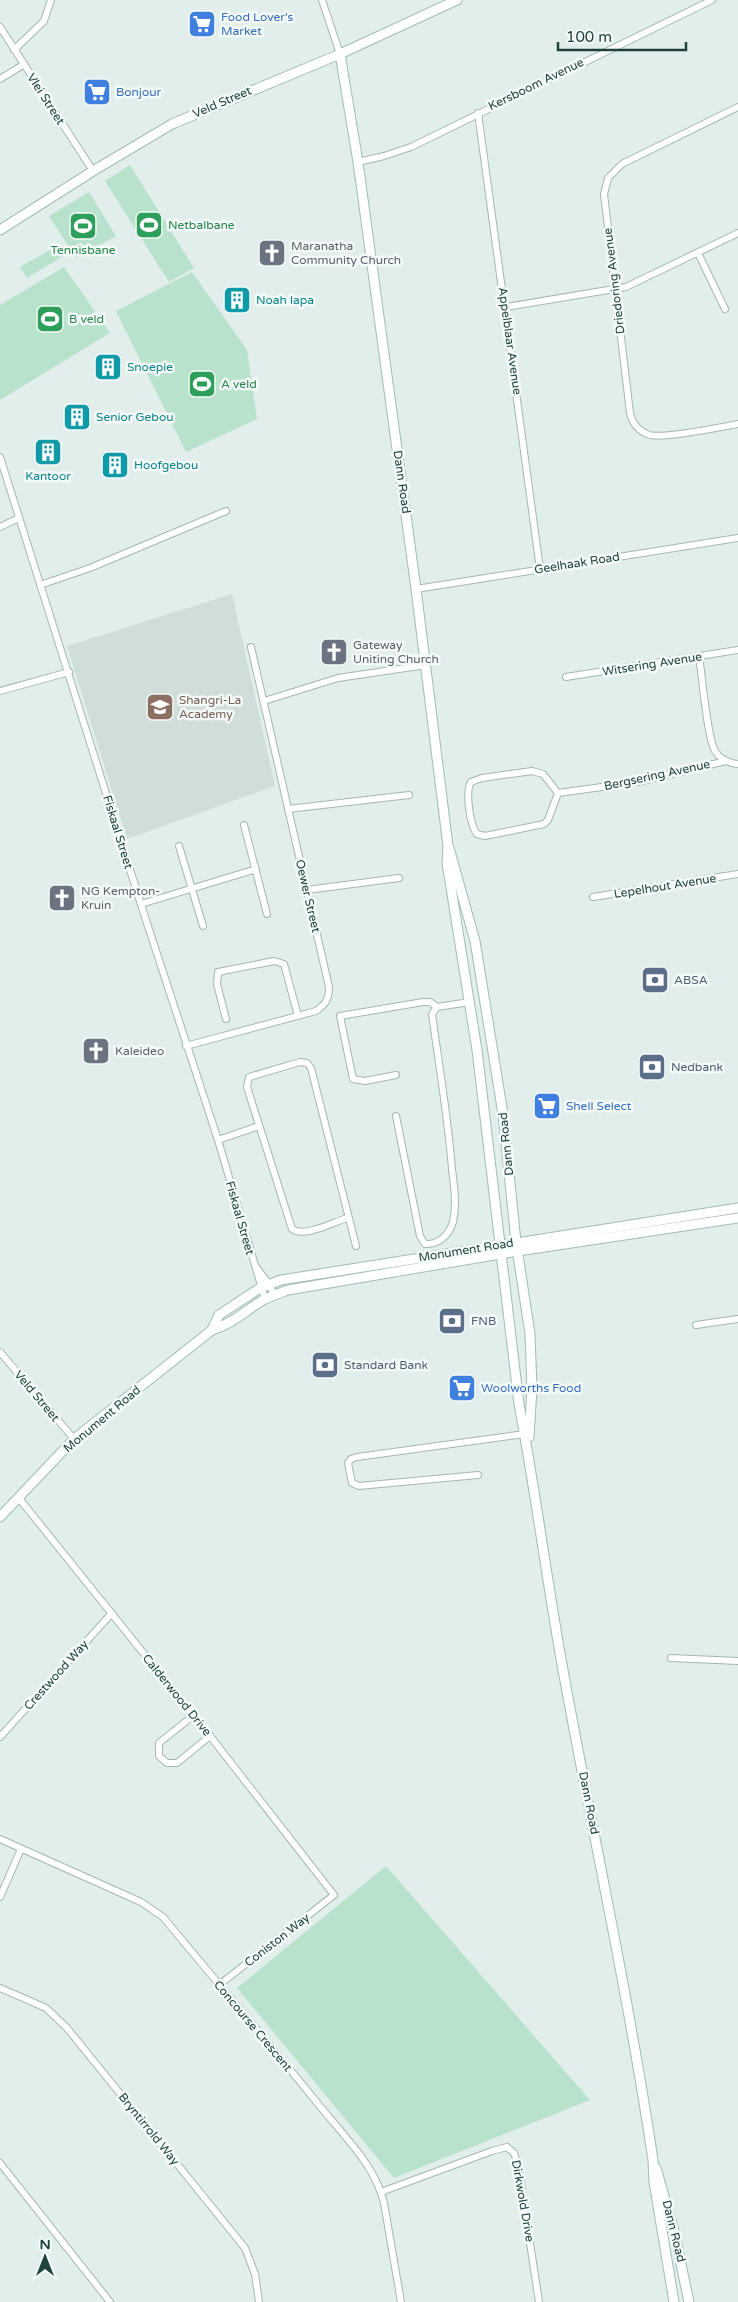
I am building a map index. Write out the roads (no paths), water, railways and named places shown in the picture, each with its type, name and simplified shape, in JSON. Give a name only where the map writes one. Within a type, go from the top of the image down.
[{"type":"main road","name":"Veld Street","points":[[0,230],[93,171],[178,121],[340,54],[457,0]]},
{"type":"main road","name":"Dann Road","points":[[340,54],[358,162],[426,665],[448,846],[475,941],[503,1114],[517,1247],[532,1360],[528,1446]]},
{"type":"main road","name":"Dann Road","points":[[448,846],[447,863],[470,1002],[525,1434],[560,1652],[632,2030],[674,2302]]},
{"type":"main road","name":"Monument Road","points":[[0,1517],[74,1440],[212,1330],[228,1325],[269,1297],[288,1290],[501,1254],[517,1247],[738,1208]]},
{"type":"main road","name":"Monument Road","points":[[212,1330],[219,1315],[269,1284],[328,1272],[500,1244],[517,1247],[738,1218]]},
{"type":"main road","name":"Dann Road","points":[[653,2160],[670,2214],[689,2302]]},
{"type":"street","points":[[14,50],[41,25],[46,17],[51,0]]},
{"type":"street","points":[[322,0],[340,54]]},
{"type":"street","name":"Kersboom Avenue","points":[[358,162],[406,149],[712,0]]},
{"type":"street","name":"Vlei Street","points":[[0,26],[23,65],[93,171]]},
{"type":"street","points":[[0,78],[23,65]]},
{"type":"street","name":"Driedoring Avenue","points":[[738,107],[622,164],[608,178],[604,194],[614,291],[630,413],[637,427],[647,434],[656,436],[738,424]]},
{"type":"street","name":"Appelblaar Avenue","points":[[478,113],[506,307],[540,569]]},
{"type":"street","points":[[506,307],[614,291],[738,233]]},
{"type":"street","points":[[698,253],[725,309]]},
{"type":"street","name":"Fiskaal Street","points":[[0,457],[186,1046],[218,1140],[260,1288],[269,1297]]},
{"type":"street","points":[[40,585],[90,568],[226,511]]},
{"type":"street","points":[[0,527],[19,518]]},
{"type":"street","name":"Geelhaak Road","points":[[416,590],[738,538]]},
{"type":"street","name":"Oewer Street","points":[[186,1046],[316,1011],[324,1006],[329,997],[329,987],[250,646]]},
{"type":"street","name":"Witsering Avenue","points":[[566,678],[738,650]]},
{"type":"street","name":"Bergsering Avenue","points":[[699,656],[712,744],[718,755],[726,761],[738,764]]},
{"type":"street","points":[[264,701],[344,677],[426,665]]},
{"type":"street","points":[[0,691],[69,672]]},
{"type":"street","name":"Bergsering Avenue","points":[[558,793],[638,782],[726,761]]},
{"type":"street","points":[[536,771],[545,776],[558,793],[548,820],[539,827],[485,836],[474,831],[468,788],[476,780],[536,771]]},
{"type":"street","points":[[288,809],[409,795]]},
{"type":"street","points":[[244,826],[267,914]]},
{"type":"street","points":[[180,846],[203,926]]},
{"type":"street","points":[[141,904],[256,869]]},
{"type":"street","name":"Lepelhout Avenue","points":[[592,897],[738,874]]},
{"type":"street","points":[[307,890],[399,878]]},
{"type":"street","points":[[226,1019],[217,984],[218,972],[274,961],[284,964],[298,1016]]},
{"type":"street","points":[[396,1075],[365,1081],[353,1079],[339,1017],[346,1014],[423,1002],[430,1002],[437,1007],[470,1002]]},
{"type":"street","points":[[396,1116],[420,1236],[423,1243],[431,1244],[447,1235],[453,1221],[455,1205],[449,1129],[432,1014],[437,1007]]},
{"type":"street","points":[[347,1218],[308,1231],[298,1232],[292,1229],[247,1087],[248,1079],[296,1063],[307,1063],[311,1068],[347,1218],[356,1246]]},
{"type":"street","points":[[218,1140],[260,1126]]},
{"type":"street","name":"Fiskaal Street","points":[[254,1264],[269,1284],[269,1297]]},
{"type":"street","points":[[696,1325],[738,1319]]},
{"type":"street","name":"Veld Street","points":[[0,1352],[74,1440]]},
{"type":"street","points":[[478,1475],[356,1486],[352,1483],[348,1463],[351,1459],[357,1458],[525,1434]]},
{"type":"street","name":"Calderwood Drive","points":[[18,1497],[210,1736],[334,1895]]},
{"type":"street","name":"Crestwood Way","points":[[0,1737],[112,1614]]},
{"type":"street","points":[[671,1658],[738,1661]]},
{"type":"street","points":[[194,1716],[159,1743],[159,1756],[167,1763],[177,1763],[210,1736]]},
{"type":"street","name":"Concourse Crescent","points":[[0,1839],[130,1896],[163,1917],[361,2158],[382,2192],[401,2302]]},
{"type":"street","points":[[0,1897],[21,1849]]},
{"type":"street","name":"Coniston Way","points":[[219,1985],[334,1895]]},
{"type":"street","name":"Bryntirrold Way","points":[[0,1988],[46,2008],[67,2028],[244,2248],[255,2274],[259,2302]]},
{"type":"street","name":"Dirkwold Drive","points":[[382,2192],[492,2150],[507,2147],[512,2149],[518,2164],[539,2302]]},
{"type":"street","points":[[0,2163],[110,2302]]},
{"type":"place","name":"Food Lover's Market","points":[[202,24]]},
{"type":"place","name":"Bonjour","points":[[97,92]]},
{"type":"place","name":"Netbalbane","points":[[149,225]]},
{"type":"place","name":"Tennisbane","points":[[83,226]]},
{"type":"place","name":"Maranatha Community Church","points":[[272,253]]},
{"type":"place","name":"Noah lapa","points":[[237,300]]},
{"type":"place","name":"B veld","points":[[50,319]]},
{"type":"place","name":"Snoepie","points":[[108,367]]},
{"type":"place","name":"A veld","points":[[202,384]]},
{"type":"place","name":"Senior Gebou","points":[[77,417]]},
{"type":"place","name":"Kantoor","points":[[48,452]]},
{"type":"place","name":"Hoofgebou","points":[[115,465]]},
{"type":"place","name":"Gateway Uniting Church","points":[[334,652]]},
{"type":"place","name":"Shangri-La Academy","points":[[160,707]]},
{"type":"place","name":"NG Kempton- Kruin","points":[[62,898]]},
{"type":"place","name":"ABSA","points":[[655,980]]},
{"type":"place","name":"Kaleideo","points":[[96,1051]]},
{"type":"place","name":"Nedbank","points":[[652,1067]]},
{"type":"place","name":"Shell Select","points":[[547,1106]]},
{"type":"place","name":"FNB","points":[[452,1321]]},
{"type":"place","name":"Standard Bank","points":[[325,1365]]},
{"type":"place","name":"Woolworths Food","points":[[462,1388]]}]
